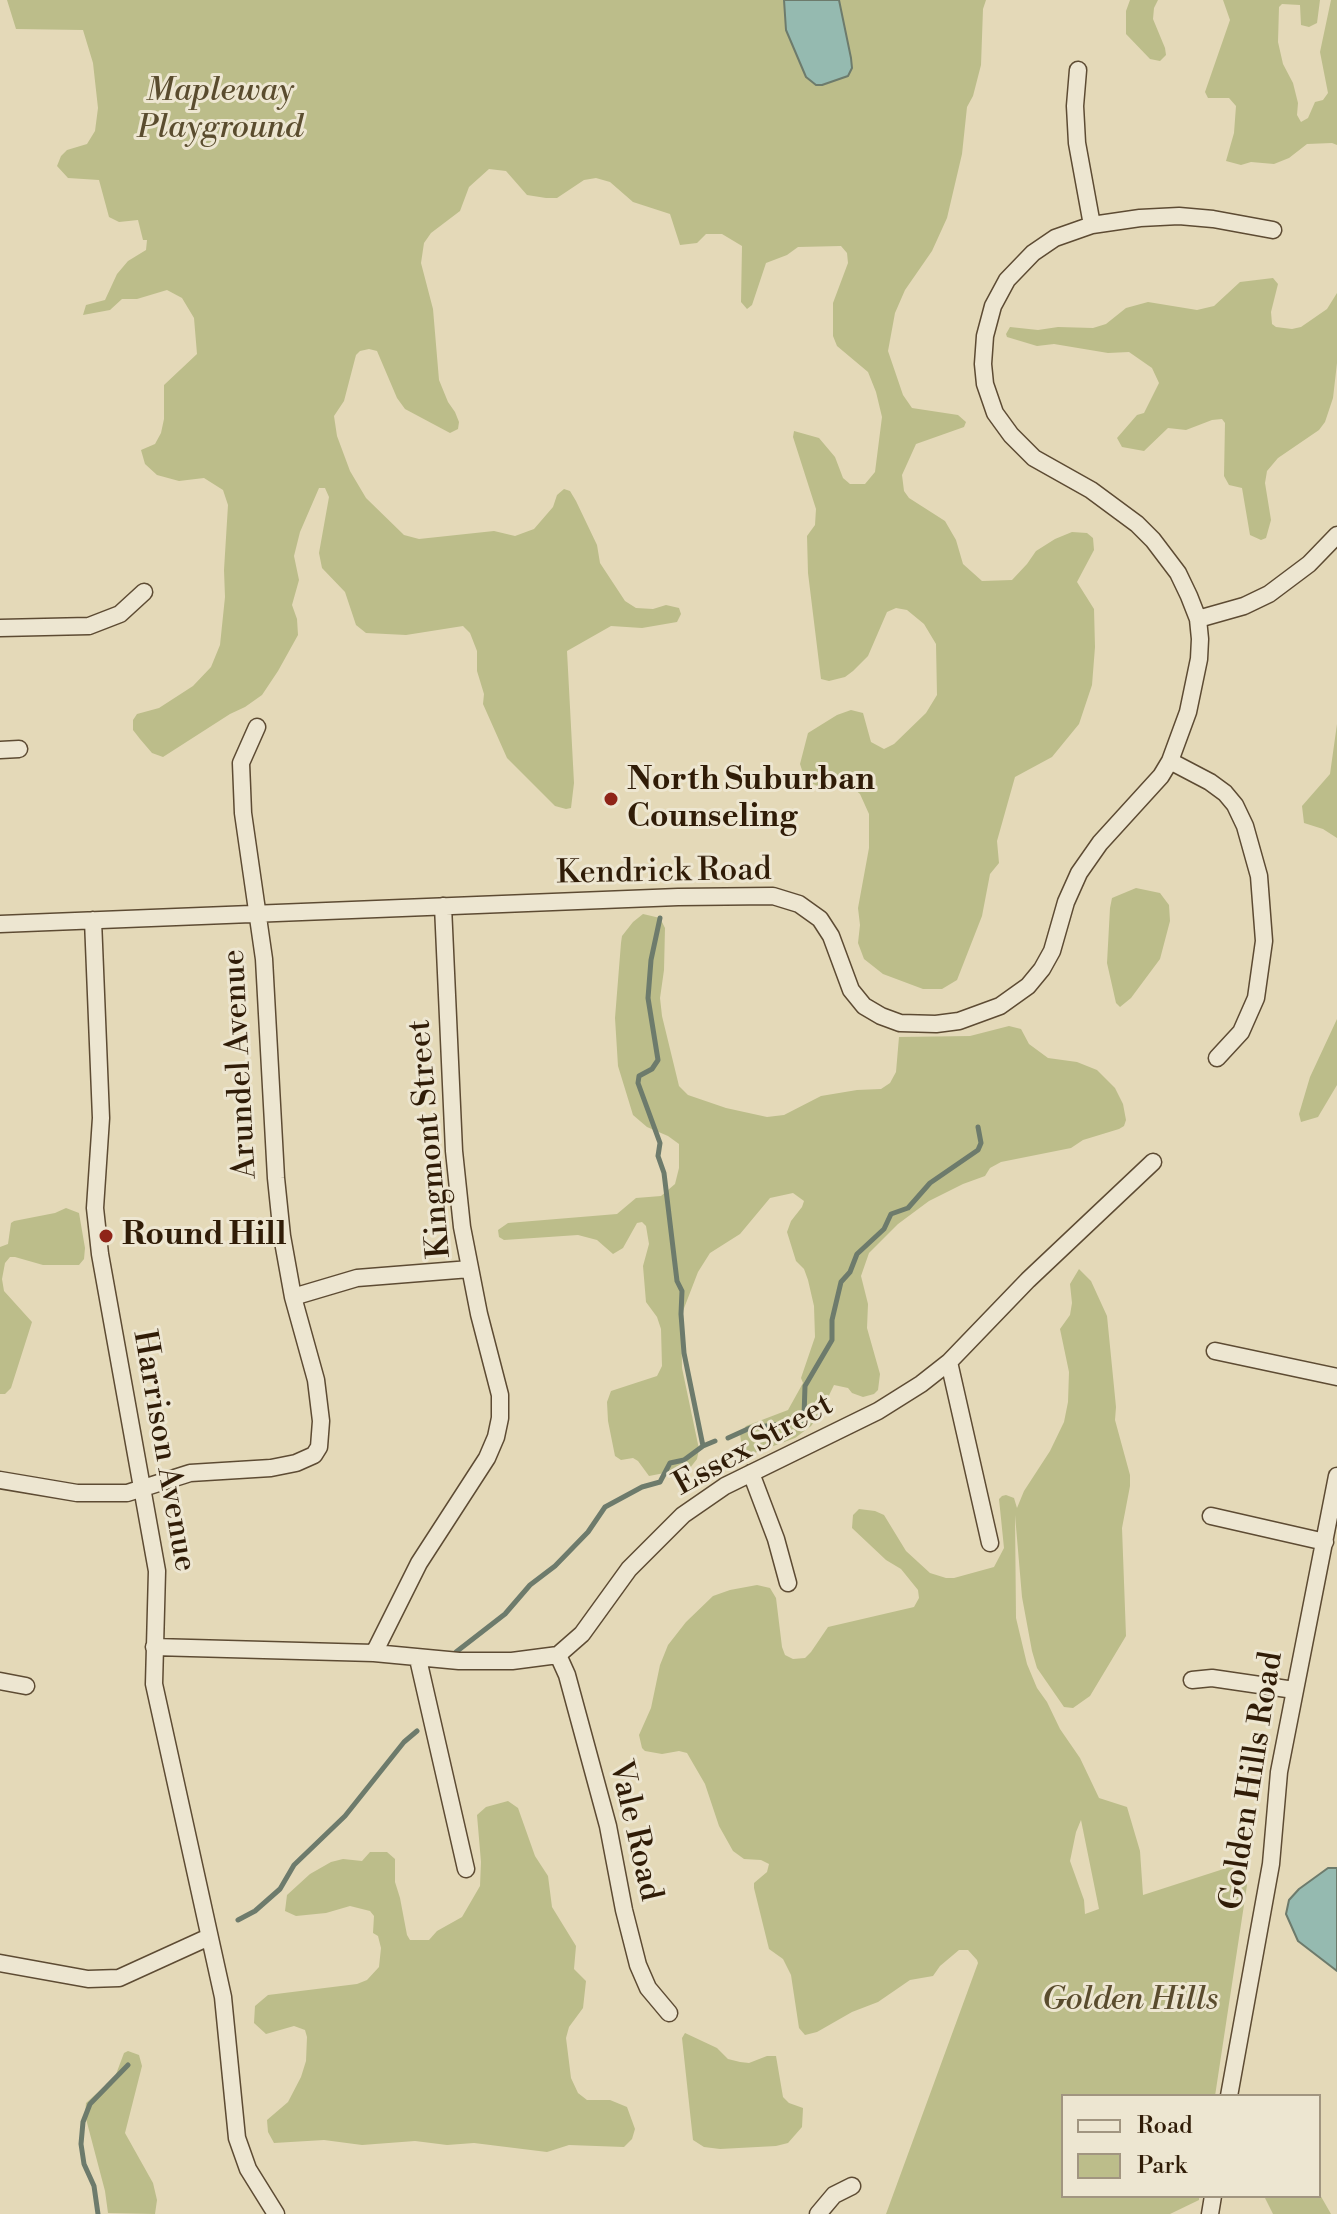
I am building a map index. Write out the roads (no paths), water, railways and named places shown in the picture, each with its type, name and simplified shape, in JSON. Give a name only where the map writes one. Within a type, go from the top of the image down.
[{"type":"street","points":[[1078,70],[1076,134],[1092,225]]},
{"type":"street","name":"Kendrick Road","points":[[0,924],[753,896],[788,899],[809,909],[827,927],[846,980],[864,1006],[881,1016],[900,1023],[936,1024],[959,1021],[1000,1006],[1018,995],[1037,976],[1052,951],[1066,902],[1079,873],[1100,843],[1151,789],[1170,761],[1188,712],[1199,659],[1198,619],[1178,573],[1153,540],[1106,500],[1022,448],[995,413],[985,384],[985,336],[993,306],[1002,286],[1033,253],[1055,238],[1092,225],[1179,216],[1273,230]]},
{"type":"street","points":[[1198,619],[1244,606],[1269,594],[1309,564],[1337,535]]},
{"type":"street","points":[[0,628],[89,626],[120,614],[144,592]]},
{"type":"street","name":"Arundel Avenue","points":[[142,1490],[190,1473],[271,1468],[296,1463],[314,1455],[319,1447],[321,1421],[316,1380],[293,1297],[282,1236],[259,914],[240,781],[243,752],[257,727]]},
{"type":"street","points":[[0,750],[19,749]]},
{"type":"street","points":[[1170,761],[1210,782],[1235,805],[1245,826],[1259,876],[1264,941],[1256,998],[1241,1032],[1217,1058]]},
{"type":"street","name":"Kingmont Street","points":[[374,1653],[419,1563],[487,1458],[499,1426],[501,1402],[462,1227],[454,1151],[443,906]]},
{"type":"street","name":"Harrison Avenue","points":[[93,920],[101,1118],[95,1208],[100,1254],[159,1582],[153,1674],[158,1710],[223,1997],[240,2149],[248,2169],[276,2214]]},
{"type":"street","name":"Essex Street","points":[[558,1655],[582,1634],[618,1581],[661,1535],[711,1494],[878,1411],[921,1384],[949,1362],[1028,1280],[1153,1162]]},
{"type":"street","points":[[293,1297],[357,1278],[470,1269]]},
{"type":"street","points":[[1215,1351],[1337,1377]]},
{"type":"street","points":[[949,1362],[990,1543]]},
{"type":"street","points":[[751,1473],[776,1539],[788,1583]]},
{"type":"street","name":"Golden Hills Road","points":[[1229,2094],[1269,1878],[1276,1792],[1337,1476]]},
{"type":"street","points":[[0,1480],[95,1494],[142,1490]]},
{"type":"street","points":[[1211,1516],[1325,1542]]},
{"type":"street","points":[[154,1647],[374,1653],[418,1659],[512,1661],[558,1655]]},
{"type":"street","name":"Vale Road","points":[[558,1655],[567,1675],[608,1826],[635,1956],[648,1988],[669,2013]]},
{"type":"street","points":[[418,1659],[420,1679],[466,1869]]},
{"type":"street","points":[[1192,1680],[1212,1678],[1294,1690]]},
{"type":"street","points":[[0,1681],[26,1686]]},
{"type":"street","points":[[0,1963],[88,1979],[119,1978],[209,1937]]},
{"type":"street","points":[[818,2214],[834,2195],[852,2186]]},
{"type":"water","points":[[784,0],[839,0],[851,58],[852,68],[848,76],[822,85],[816,85],[806,77],[786,30]]},
{"type":"water","points":[[1328,1868],[1337,1868],[1337,1971],[1298,1941],[1286,1914],[1289,1900],[1299,1889]]},
{"type":"waterway","points":[[660,918],[651,960],[648,998],[658,1060],[652,1069],[639,1076],[638,1083],[660,1143],[658,1156],[664,1173],[677,1281],[682,1291],[684,1353],[703,1446]]},
{"type":"waterway","points":[[728,1438],[750,1428],[801,1421],[804,1416],[805,1386],[832,1340],[832,1320],[841,1282],[850,1272],[857,1254],[884,1229],[891,1214],[908,1208],[930,1183],[978,1150],[981,1143],[978,1127]]},
{"type":"waterway","points":[[456,1652],[505,1614],[530,1585],[555,1566],[588,1532],[605,1507],[642,1487],[660,1482],[670,1463],[684,1460],[715,1441]]},
{"type":"waterway","points":[[238,1920],[255,1911],[280,1889],[294,1865],[345,1816],[404,1742],[417,1731]]},
{"type":"waterway","points":[[98,2214],[94,2186],[84,2164],[81,2144],[83,2122],[90,2104],[128,2065]]},
{"type":"place","name":"North Suburban Counseling","points":[[611,799]]},
{"type":"place","name":"Round Hill","points":[[106,1236]]},
{"type":"park label","name":"Mapleway Playground","points":[[220,110]]},
{"type":"park label","name":"Golden Hills","points":[[1130,2001]]}]
